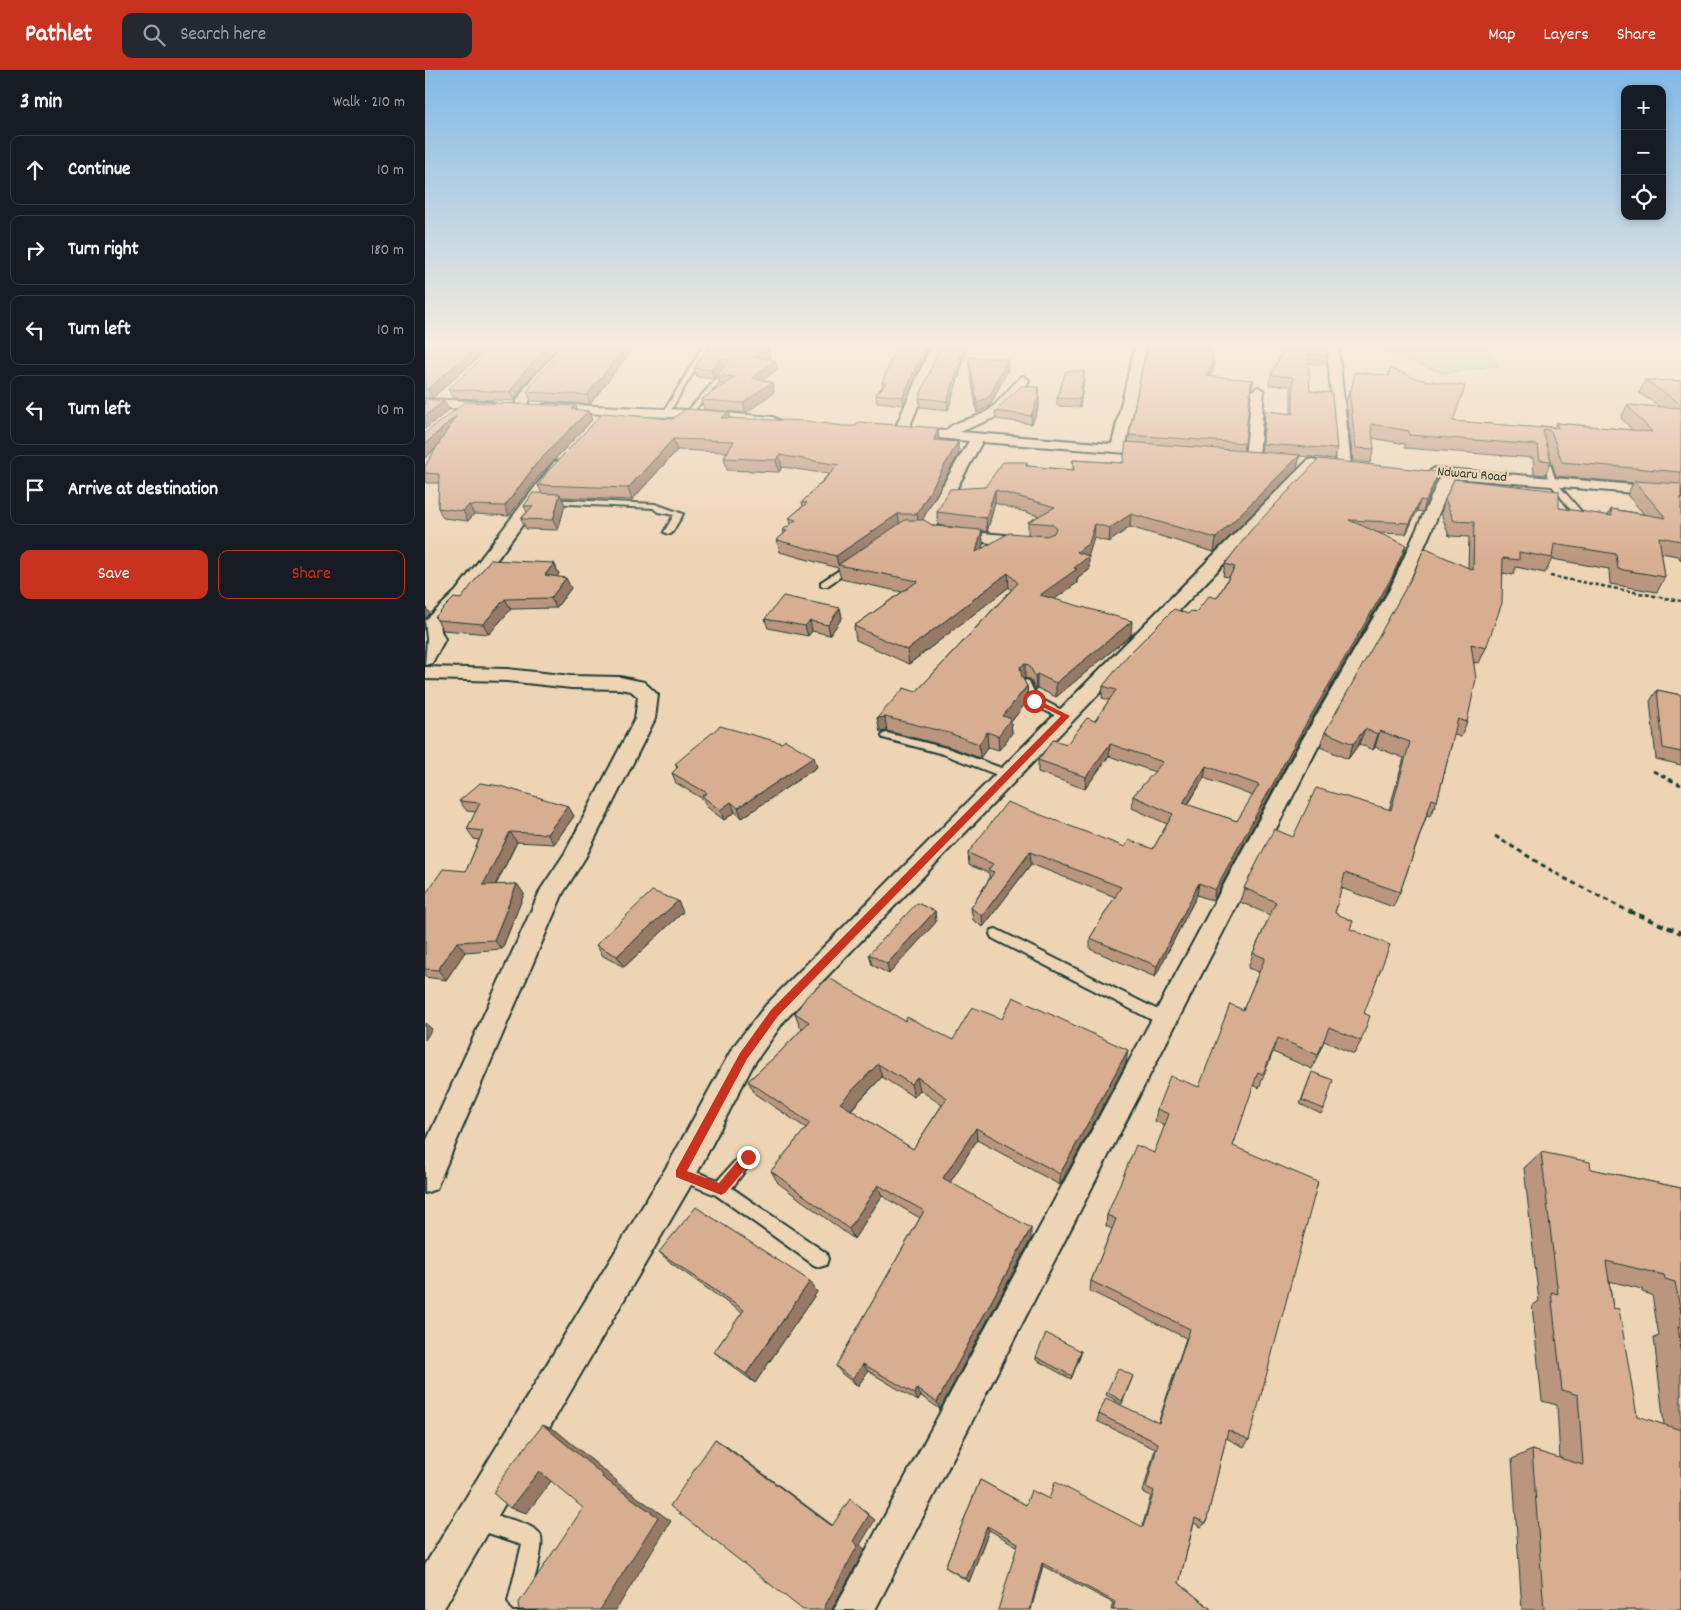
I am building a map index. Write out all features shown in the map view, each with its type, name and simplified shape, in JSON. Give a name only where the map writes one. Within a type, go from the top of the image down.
[{"type":"street","points":[[597,424],[603,418]]},
{"type":"street","points":[[735,418],[785,422]]},
{"type":"street","points":[[903,418],[897,431],[977,439],[1166,452]]},
{"type":"street","points":[[948,436],[961,424],[982,418]]},
{"type":"street","points":[[1118,448],[1125,418]]},
{"type":"street","points":[[1254,418],[1248,458],[1270,460]]},
{"type":"street","points":[[425,1602],[679,1174],[743,1056],[775,1013],[1066,716],[1304,463],[1348,465],[1342,418]]},
{"type":"street","points":[[977,439],[927,525],[926,530],[936,533],[1038,543]]},
{"type":"street","points":[[425,659],[435,639],[430,626],[461,595],[565,457]]},
{"type":"street","name":"Ndwaru Road","points":[[1420,471],[1681,493]]},
{"type":"street","points":[[854,1610],[1307,749],[1398,589],[1449,473]]},
{"type":"street","points":[[425,673],[507,675],[571,682],[620,683],[637,686],[648,695],[645,719],[574,858],[553,889],[425,1178]]},
{"type":"lane","points":[[1541,445],[1553,482],[1582,518]]},
{"type":"lane","points":[[532,500],[649,504],[661,510],[679,514],[668,532]]},
{"type":"lane","points":[[824,584],[856,563]]},
{"type":"lane","points":[[1025,683],[1028,694],[1034,701],[1066,716]]},
{"type":"lane","points":[[887,736],[945,751],[1008,775]]},
{"type":"lane","points":[[996,934],[1165,1020]]},
{"type":"lane","points":[[721,1189],[748,1157]]},
{"type":"lane","points":[[679,1174],[721,1189],[821,1258]]},
{"type":"lane","points":[[473,1520],[523,1533],[532,1539],[531,1551],[518,1601],[526,1610]]},
{"type":"path","points":[[1550,576],[1681,601]]},
{"type":"path","points":[[1653,771],[1681,785]]},
{"type":"path","points":[[1495,836],[1546,869],[1617,907],[1681,933]]},
{"type":"building","points":[[445,418],[454,418],[425,444],[425,433]]},
{"type":"building","points":[[455,418],[581,418],[536,464],[505,506],[469,505],[463,511],[438,508],[439,474],[425,473],[425,466]]},
{"type":"building","points":[[598,418],[721,418],[807,421],[843,426],[856,426],[858,422],[938,428],[934,440],[958,442],[917,514],[898,514],[836,556],[777,540],[787,531],[783,530],[796,520],[789,518],[807,503],[802,502],[839,465],[779,455],[776,460],[724,458],[734,441],[673,439],[628,488],[538,485],[548,471]]},
{"type":"building","points":[[1132,418],[1248,418],[1245,443],[1129,435]]},
{"type":"building","points":[[1265,418],[1334,418],[1337,449],[1263,444]]},
{"type":"building","points":[[1352,418],[1454,418],[1453,421],[1542,428],[1541,426],[1558,428],[1556,423],[1652,432],[1639,418],[1681,418],[1681,472],[1562,462],[1551,431],[1545,429],[1543,431],[1551,461],[1540,460],[1538,445],[1409,435],[1409,431],[1371,424],[1374,449],[1356,448]]},
{"type":"building","points":[[1126,442],[1300,455],[1216,538],[1131,514],[1110,528],[1095,524],[1089,543],[1077,552],[1089,556],[1074,568],[1077,569],[1040,595],[1132,621],[1056,683],[1037,674],[1035,676],[1029,665],[1025,664],[1020,667],[1022,677],[1027,686],[1003,716],[1011,719],[998,736],[987,732],[979,744],[949,733],[885,717],[877,718],[904,688],[916,692],[1018,583],[1008,573],[907,650],[854,626],[918,581],[838,565],[905,520],[924,520],[934,526],[982,530],[976,552],[1009,533],[1046,536],[1054,533],[1056,528],[1052,524],[1028,522],[1055,507],[995,490],[986,518],[937,512],[950,489],[985,487],[1003,462],[1027,462],[1026,466],[1074,470],[1073,460],[1123,463]]},
{"type":"building","points":[[1319,459],[1439,472],[1426,501],[1420,500],[1410,523],[1349,520],[1406,545],[1392,577],[1299,736],[1215,890],[1199,883],[1157,966],[1090,938],[1121,887],[1030,852],[982,916],[971,908],[994,872],[988,870],[993,864],[968,853],[1007,802],[1125,847],[1129,840],[1153,849],[1173,814],[1133,796],[1163,762],[1110,744],[1086,777],[1038,760],[1053,740],[1067,744],[1087,718],[1095,721],[1116,690],[1103,686],[1127,656],[1174,609],[1188,614],[1191,611],[1196,612],[1209,596],[1217,598],[1235,567],[1225,564],[1251,530]],"holes":[[[1206,766],[1259,785],[1237,821],[1183,803]]]},
{"type":"building","points":[[1454,479],[1559,491],[1559,508],[1612,516],[1611,509],[1666,518],[1634,481],[1681,484],[1681,541],[1659,537],[1665,577],[1618,569],[1616,554],[1554,544],[1552,558],[1519,552],[1519,560],[1503,558],[1502,603],[1486,648],[1471,644],[1476,679],[1467,722],[1458,719],[1437,801],[1432,799],[1400,892],[1345,873],[1335,913],[1353,921],[1350,929],[1390,945],[1364,1013],[1370,1016],[1361,1041],[1329,1027],[1318,1055],[1278,1038],[1263,1074],[1258,1072],[1233,1146],[1318,1182],[1249,1440],[1228,1430],[1206,1523],[1195,1518],[1179,1583],[1212,1610],[1113,1610],[1115,1602],[1042,1563],[1030,1610],[998,1610],[1018,1543],[987,1526],[966,1579],[945,1567],[980,1480],[1026,1505],[1031,1490],[1049,1499],[1055,1482],[1143,1527],[1154,1491],[1146,1487],[1158,1443],[1099,1414],[1106,1398],[1159,1423],[1190,1329],[1091,1281],[1116,1219],[1107,1215],[1136,1145],[1154,1153],[1169,1114],[1157,1109],[1170,1076],[1199,1087],[1230,1004],[1243,1010],[1265,958],[1253,953],[1276,902],[1244,888],[1274,829],[1293,837],[1316,788],[1391,810],[1410,742],[1380,731],[1378,734],[1365,729],[1353,744],[1325,732],[1413,575],[1424,548],[1473,570],[1474,522],[1454,521],[1445,499]]},
{"type":"building","points":[[533,493],[560,494],[553,520],[521,519],[533,506],[524,506]]},
{"type":"building","points":[[490,560],[554,563],[545,575],[566,578],[551,598],[505,599],[483,624],[437,620],[435,617],[454,598],[461,599]]},
{"type":"building","points":[[783,596],[840,608],[828,625],[810,621],[805,626],[765,619]]},
{"type":"building","points":[[1657,690],[1681,695],[1681,752],[1663,748]]},
{"type":"building","points":[[720,726],[782,743],[785,740],[814,757],[738,808],[731,802],[720,810],[702,796],[707,793],[672,773],[678,767],[675,764]]},
{"type":"building","points":[[480,783],[500,786],[568,806],[547,834],[510,832],[483,885],[517,884],[494,940],[457,942],[438,970],[425,969],[425,895],[443,869],[466,871],[483,831],[467,829],[480,803],[459,801]]},
{"type":"building","points":[[652,891],[678,901],[617,956],[596,945]]},
{"type":"building","points":[[917,903],[935,911],[887,964],[869,954]]},
{"type":"building","points":[[829,978],[905,1021],[907,1017],[953,1040],[972,1007],[1002,1019],[1013,997],[1128,1050],[1060,1174],[976,1128],[943,1178],[1031,1228],[937,1402],[917,1389],[915,1394],[863,1364],[852,1379],[836,1366],[924,1211],[878,1185],[849,1229],[771,1171],[810,1123],[748,1081],[809,1022],[795,1013],[807,996]],"holes":[[[878,1064],[911,1084],[917,1077],[947,1098],[913,1149],[840,1103]]]},
{"type":"building","points":[[1312,1072],[1333,1080],[1324,1109],[1302,1100]]},
{"type":"building","points":[[1541,1152],[1590,1162],[1591,1169],[1681,1188],[1681,1313],[1675,1282],[1665,1279],[1664,1275],[1606,1261],[1613,1308],[1619,1309],[1637,1416],[1681,1430],[1681,1610],[1544,1610],[1532,1450],[1583,1465],[1578,1395],[1562,1390],[1551,1292],[1558,1294]]},
{"type":"building","points":[[696,1207],[810,1281],[746,1374],[714,1352],[744,1310],[659,1252]]},
{"type":"building","points":[[1678,1326],[1681,1327],[1681,1349]]},
{"type":"building","points":[[1046,1333],[1081,1351],[1072,1376],[1036,1357]]},
{"type":"building","points":[[1118,1368],[1133,1376],[1122,1401],[1107,1392]]},
{"type":"building","points":[[543,1425],[603,1475],[602,1477],[658,1517],[600,1610],[519,1610],[518,1604],[583,1508],[539,1471],[510,1508],[493,1493],[507,1470]]},
{"type":"building","points":[[715,1439],[832,1526],[850,1499],[869,1515],[853,1541],[858,1545],[824,1608],[826,1610],[803,1610],[670,1506]]},
{"type":"route","points":[[748,1157],[721,1189],[679,1174],[743,1056],[775,1013],[1066,716],[1034,701]]}]
